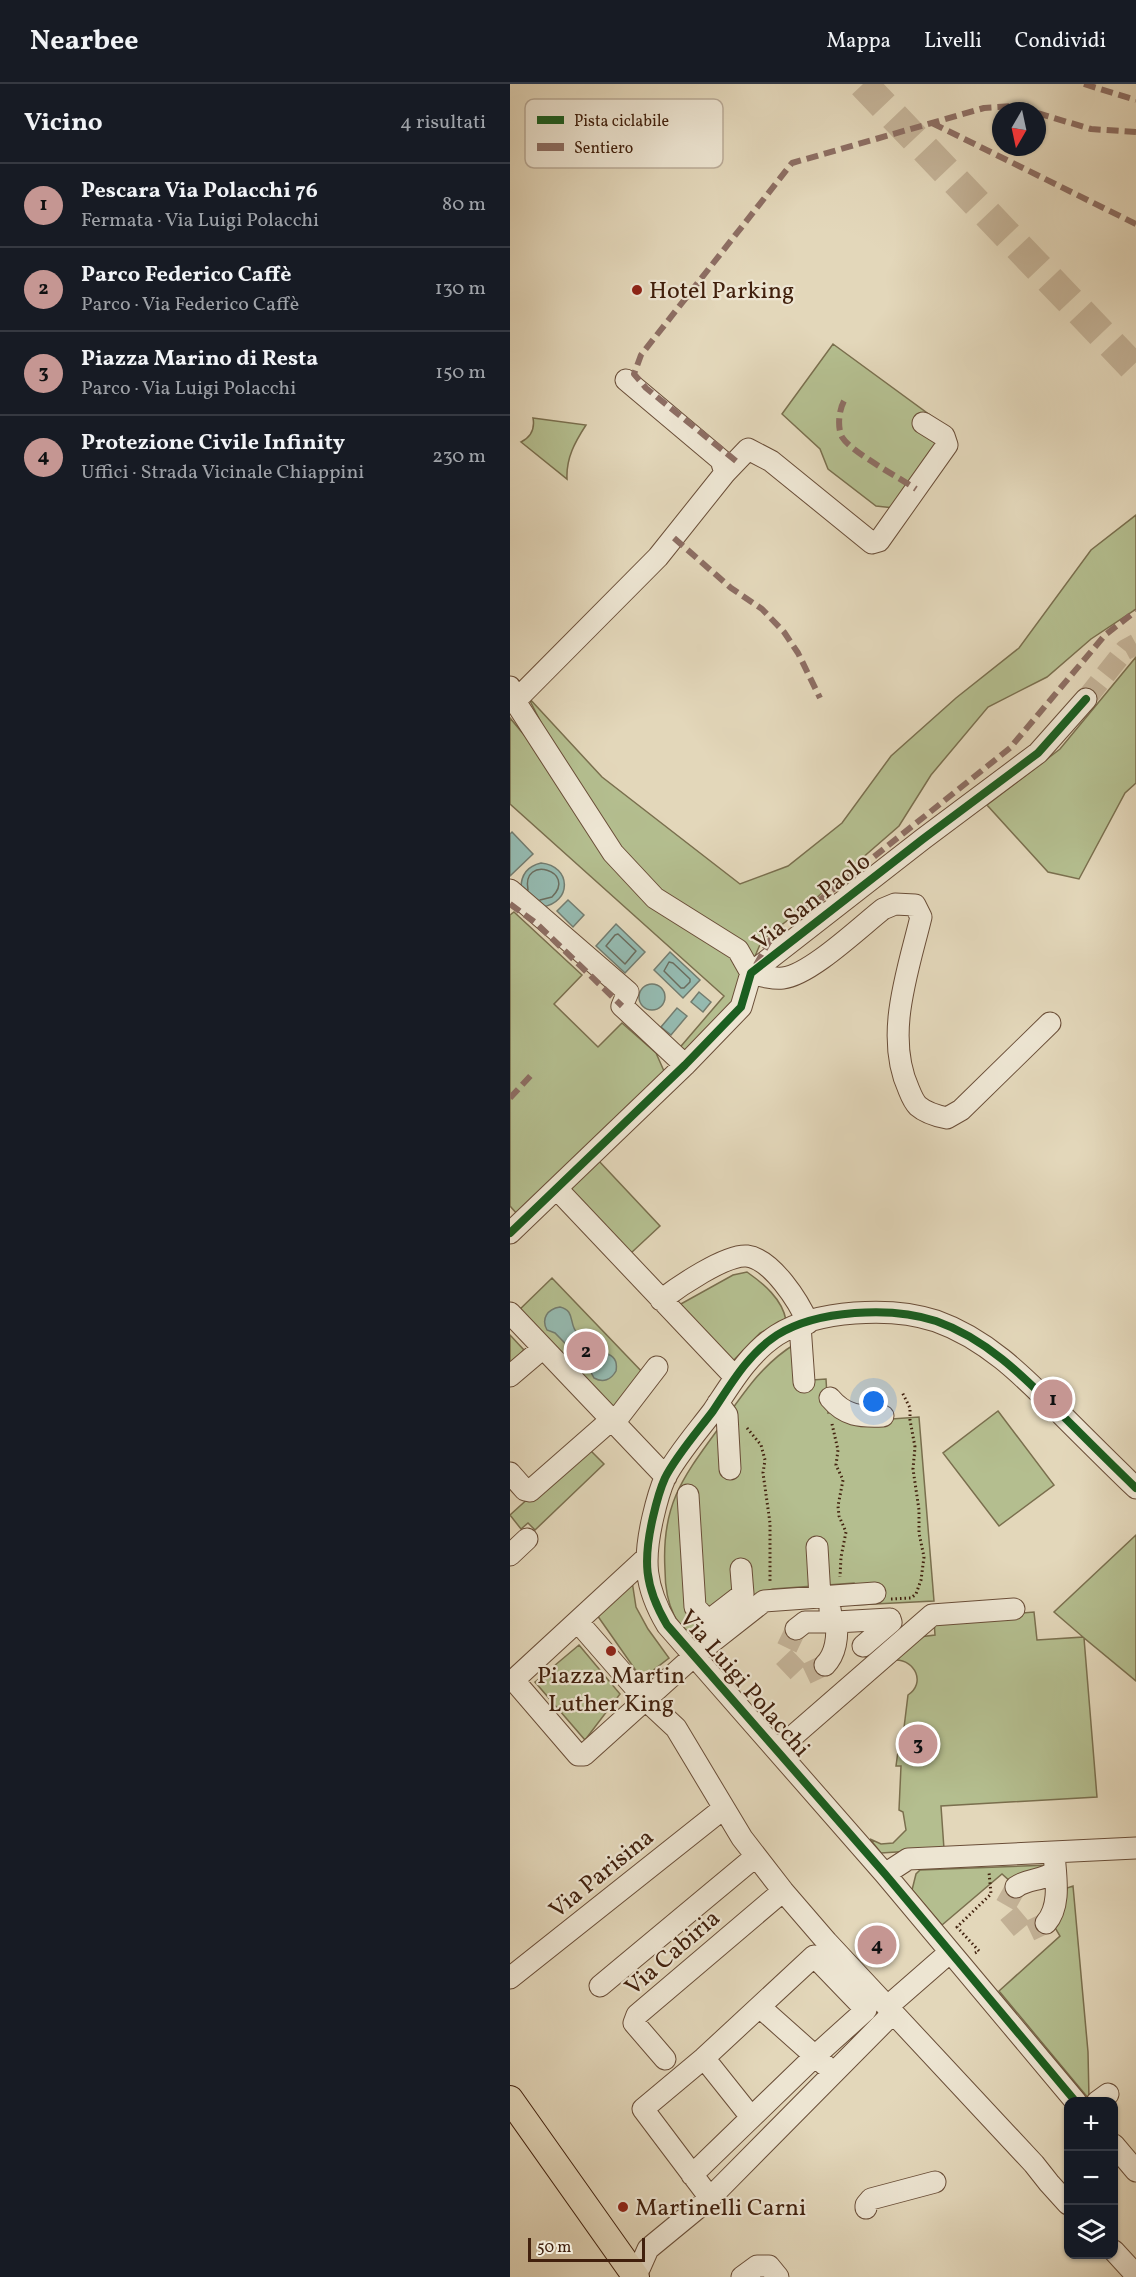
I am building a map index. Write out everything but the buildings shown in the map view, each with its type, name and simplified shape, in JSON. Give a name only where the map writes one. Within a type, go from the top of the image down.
[{"type":"main road","points":[[510,2099],[630,2268]]},
{"type":"street","points":[[626,380],[721,459],[725,473]]},
{"type":"street","points":[[924,423],[944,436],[947,445],[879,541],[872,543],[771,461],[748,449],[725,473],[658,557],[513,694],[613,852],[655,898],[738,950],[751,973],[769,978],[785,978],[805,970],[883,909],[895,904],[915,905],[921,916],[900,1007],[899,1051],[906,1083],[916,1105],[933,1115],[947,1118],[961,1110],[1050,1023]]},
{"type":"street","name":"Via San Paolo","points":[[510,1233],[685,1065],[741,1006],[751,973],[1038,753],[1086,699]]},
{"type":"street","points":[[510,890],[628,992],[622,1006],[685,1065]]},
{"type":"street","points":[[557,1189],[735,1377]]},
{"type":"street","points":[[661,1300],[680,1285],[727,1261],[747,1256],[761,1262],[774,1273],[800,1304],[804,1324],[804,1382]]},
{"type":"street","name":"Via Luigi Polacchi","points":[[1072,2097],[885,1874],[667,1625],[659,1611],[648,1579],[645,1559],[655,1508],[666,1477],[735,1377],[754,1354],[777,1335],[823,1318],[872,1312],[934,1320],[969,1335],[1000,1356],[1136,1488]]},
{"type":"street","points":[[511,1317],[666,1477]]},
{"type":"street","points":[[510,1376],[543,1348]]},
{"type":"street","points":[[510,1473],[525,1490],[530,1491],[612,1422],[657,1367]]},
{"type":"street","points":[[834,1402],[847,1413],[859,1417],[883,1416]]},
{"type":"street","points":[[718,1403],[727,1415],[730,1469]]},
{"type":"street","points":[[688,1495],[695,1607],[714,1629],[743,1594],[741,1569]]},
{"type":"street","points":[[510,1555],[527,1539]]},
{"type":"street","points":[[817,1547],[823,1591],[836,1622],[837,1634],[831,1659],[825,1665]]},
{"type":"street","points":[[645,1559],[518,1677],[517,1684],[578,1755],[584,1755],[694,1656]]},
{"type":"street","name":"Via Luigi Polacchi","points":[[694,1656],[714,1629],[764,1601],[823,1591],[874,1596]]},
{"type":"street","points":[[777,1750],[933,1615],[1014,1609]]},
{"type":"street","points":[[796,1629],[805,1622],[861,1620]]},
{"type":"street","points":[[578,1622],[646,1700],[676,1728],[755,1857],[783,1891],[827,1942],[1035,2164],[1064,2200]]},
{"type":"street","name":"Via Parisina","points":[[510,1978],[724,1808]]},
{"type":"street","points":[[885,1874],[908,1859],[988,1855],[1055,1862],[1136,1848]]},
{"type":"street","points":[[600,1986],[755,1857]]},
{"type":"street","points":[[1016,1887],[1051,1875],[1055,1862]]},
{"type":"street","points":[[1046,1923],[1054,1909],[1055,1862]]},
{"type":"street","name":"Via Cabiria","points":[[665,2060],[634,2023],[637,2014],[783,1891]]},
{"type":"street","points":[[630,2268],[629,2251],[648,2249],[710,2198],[834,2074],[890,2010],[950,1952]]},
{"type":"street","points":[[692,2175],[866,2010],[814,1956],[704,2058],[643,2109],[692,2175],[710,2198]]},
{"type":"street","points":[[760,2007],[834,2074]]},
{"type":"street","points":[[704,2058],[751,2117]]},
{"type":"street","points":[[1118,2151],[1136,2171]]},
{"type":"street","points":[[866,2208],[871,2199],[935,2182]]},
{"type":"street","points":[[1118,2256],[1136,2275]]},
{"type":"street","points":[[742,2277],[757,2266],[769,2266],[778,2277]]},
{"type":"path","points":[[874,1596],[911,1598],[916,1594],[921,1581],[924,1557],[919,1533],[919,1510],[913,1469],[915,1447],[910,1408],[902,1392]]},
{"type":"path","points":[[823,1591],[840,1577],[846,1532],[838,1516],[843,1480],[836,1465],[838,1450],[832,1422],[834,1402]]},
{"type":"path","points":[[746,1427],[761,1445],[765,1460],[763,1473],[770,1522],[770,1601]]},
{"type":"path","points":[[975,1953],[979,1951],[957,1927],[991,1894],[988,1855]]},
{"type":"green space","points":[[833,344],[949,429],[894,508],[876,506],[828,469],[820,449],[782,414]]},
{"type":"green space","points":[[533,418],[586,425],[572,450],[567,479],[521,442],[532,432]]},
{"type":"green space","points":[[1136,515],[1136,609],[1091,639],[1047,677],[988,707],[931,775],[899,826],[814,900],[762,940],[740,991],[720,1021],[689,1054],[676,1052],[724,996],[510,804],[510,718],[546,761],[555,750],[528,697],[602,777],[740,884],[788,866],[842,823],[891,756],[956,698],[1019,648],[1091,550]]},
{"type":"green space","points":[[1136,657],[1136,783],[1125,793],[1079,879],[1048,872],[987,805],[1060,749]]},
{"type":"green space","points":[[514,912],[582,975],[554,1004],[598,1047],[622,1023],[656,1053],[664,1071],[518,1215],[510,1206],[510,915]]},
{"type":"green space","points":[[598,1160],[660,1226],[631,1253],[569,1188]]},
{"type":"green space","points":[[747,1272],[766,1287],[781,1305],[786,1320],[760,1333],[732,1362],[679,1305],[733,1275]]},
{"type":"green space","points":[[552,1278],[646,1376],[608,1413],[515,1314]]},
{"type":"green space","points":[[510,1335],[524,1350],[510,1363]]},
{"type":"green space","points":[[795,1344],[797,1381],[826,1379],[828,1413],[838,1411],[849,1422],[919,1417],[934,1601],[855,1605],[854,1583],[773,1589],[760,1593],[695,1639],[676,1618],[667,1593],[665,1547],[671,1508],[696,1460],[745,1391],[763,1370]]},
{"type":"green space","points":[[998,1411],[1054,1485],[999,1526],[943,1453]]},
{"type":"green space","points":[[586,1446],[604,1464],[535,1530],[528,1523],[521,1529],[510,1515]]},
{"type":"green space","points":[[1136,1535],[1136,1681],[1084,1638],[1097,1797],[941,1806],[944,1849],[881,1853],[870,1839],[881,1844],[893,1843],[906,1830],[903,1812],[899,1810],[901,1766],[896,1766],[899,1744],[902,1744],[908,1695],[913,1690],[917,1679],[913,1668],[903,1661],[896,1660],[911,1638],[935,1635],[934,1620],[1034,1612],[1037,1640],[1083,1637],[1054,1612]]},
{"type":"green space","points":[[632,1581],[636,1607],[648,1629],[669,1658],[647,1675],[639,1675],[597,1615]]},
{"type":"green space","points":[[579,1645],[620,1694],[585,1740],[535,1682]]},
{"type":"green space","points":[[1051,1865],[1011,1882],[1002,1874],[942,1925],[912,1890],[916,1874],[920,1870]]},
{"type":"green space","points":[[1073,1886],[1088,2052],[1089,2097],[999,1991],[1060,1936],[1054,1926],[1061,1913],[1067,1888]]},
{"type":"water","points":[[512,832],[533,854],[510,876],[510,834]]},
{"type":"water","points":[[541,863],[558,871],[563,877],[564,885],[559,899],[542,907],[521,888],[526,871]]},
{"type":"water","points":[[568,900],[584,915],[573,927],[557,911]]},
{"type":"water","points":[[616,924],[645,952],[625,973],[596,946]]},
{"type":"water","points":[[670,952],[700,980],[683,998],[654,970]]},
{"type":"water","points":[[652,984],[661,988],[665,997],[661,1006],[652,1010],[643,1006],[639,997],[643,988]]},
{"type":"water","points":[[699,992],[711,1002],[703,1012],[691,1002]]},
{"type":"water","points":[[677,1008],[687,1016],[671,1035],[661,1027]]},
{"type":"water","points":[[560,1307],[567,1310],[575,1330],[585,1343],[614,1359],[616,1371],[609,1378],[601,1380],[594,1378],[588,1367],[555,1333],[547,1330],[546,1315]]},
{"type":"tunnel","points":[[863,84],[1136,370]]},
{"type":"tunnel","points":[[1086,699],[1125,650],[1136,644]]},
{"type":"tunnel","points":[[796,1629],[783,1656],[802,1676],[825,1665]]},
{"type":"tunnel","points":[[1016,1887],[1004,1908],[1025,1933],[1046,1923]]},
{"type":"marked path","points":[[1084,84],[1136,100]]},
{"type":"marked path","points":[[736,461],[646,388],[634,374],[641,355],[792,163],[992,107]]},
{"type":"marked path","points":[[1046,116],[1091,129],[1136,132]]},
{"type":"marked path","points":[[932,123],[1136,224]]},
{"type":"marked path","points":[[844,401],[839,419],[842,437],[855,450],[916,489]]},
{"type":"marked path","points":[[674,538],[731,588],[762,609],[784,632],[798,653],[820,698]]},
{"type":"marked path","points":[[756,965],[770,940],[1010,748],[1105,635],[1136,611]]},
{"type":"marked path","points":[[510,904],[536,923],[622,1006]]},
{"type":"marked path","points":[[510,1098],[534,1072]]},
{"type":"cycle path","points":[[510,1233],[685,1065],[741,1007],[751,973],[1038,753],[1086,699]]},
{"type":"cycle path","points":[[1072,2097],[885,1874],[667,1625],[659,1611],[650,1585],[648,1547],[655,1507],[665,1478],[681,1452],[749,1360],[777,1335],[793,1327],[812,1320],[855,1313],[898,1313],[918,1316],[936,1321],[972,1338],[1019,1373],[1136,1488]]},
{"type":"place","name":"Hotel Parking","points":[[637,290]]},
{"type":"place","name":"Parco Federico Caffè","points":[[586,1351]]},
{"type":"place","name":"Pescara Via Polacchi 76","points":[[1053,1399]]},
{"type":"place","name":"Piazza Martin Luther King","points":[[611,1651]]},
{"type":"place","name":"Piazza Marino di Resta","points":[[918,1744]]},
{"type":"place","name":"Protezione Civile Infinity","points":[[877,1945]]},
{"type":"place","name":"Martinelli Carni","points":[[623,2207]]}]
